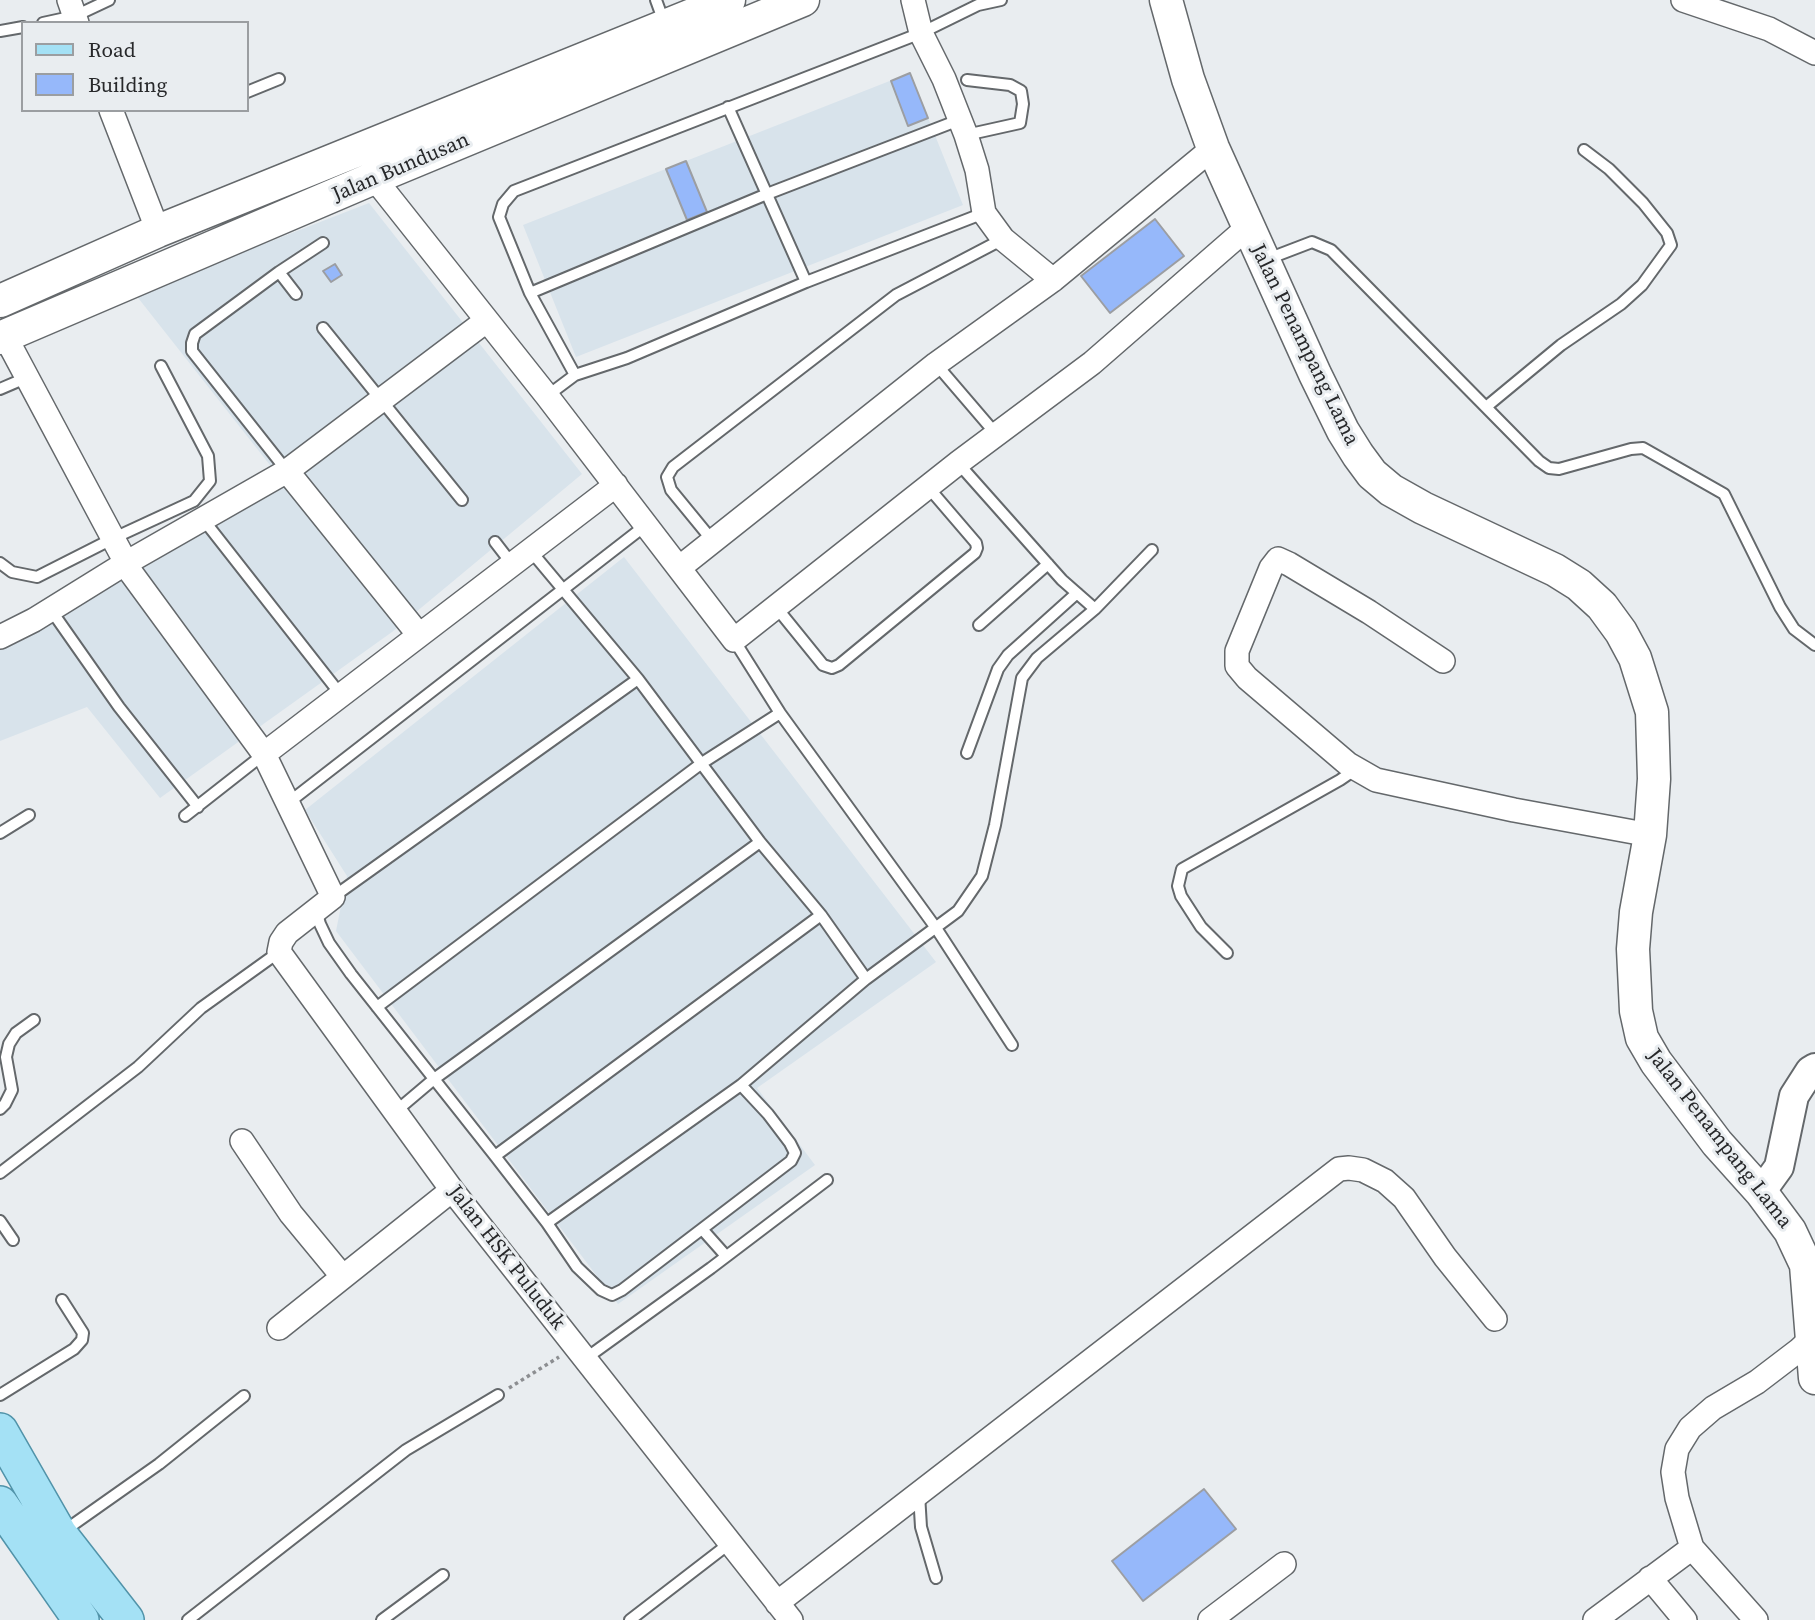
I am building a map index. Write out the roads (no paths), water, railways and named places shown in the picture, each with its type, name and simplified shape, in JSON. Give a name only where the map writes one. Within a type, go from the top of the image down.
[{"type":"main road","name":"Jalan Bundusan","points":[[0,301],[660,13],[729,0]]},
{"type":"main road","name":"Jalan Bundusan","points":[[3,337],[374,178],[803,0]]},
{"type":"main road","name":"Jalan Penampang Lama","points":[[1166,0],[1188,79],[1213,148],[1247,228],[1343,431],[1372,474],[1391,490],[1423,508],[1555,570],[1579,585],[1602,606],[1621,632],[1634,658],[1652,712],[1654,779],[1650,835],[1636,912],[1633,949],[1636,1011],[1642,1038],[1656,1062],[1717,1143],[1761,1192],[1790,1231],[1806,1265],[1815,1378]]},
{"type":"main road","points":[[0,1431],[59,1534],[126,1620]]},
{"type":"main road","points":[[1,1508],[81,1620]]},
{"type":"street","points":[[913,0],[921,33],[944,79],[977,170],[984,213],[1003,239],[1053,280]]},
{"type":"street","points":[[1683,0],[1769,29],[1815,53]]},
{"type":"street","points":[[111,112],[158,231]]},
{"type":"street","points":[[679,568],[936,363],[1053,280],[1213,148]]},
{"type":"street","points":[[374,178],[547,396],[734,640],[958,463],[1092,362],[1247,228]]},
{"type":"street","points":[[0,637],[51,611],[126,563],[287,471],[486,321]]},
{"type":"street","points":[[3,337],[28,377],[132,574],[264,754],[288,803],[325,903],[287,933],[279,952]]},
{"type":"street","points":[[287,471],[419,635]]},
{"type":"street","points":[[264,754],[616,485]]},
{"type":"street","points":[[1443,660],[1278,559],[1271,568],[1237,651],[1237,666],[1247,678],[1357,768],[1376,780],[1514,810],[1650,835]]},
{"type":"street","name":"Jalan HSK Puluduk","points":[[279,952],[452,1189],[784,1611]]},
{"type":"street","points":[[1761,1192],[1779,1167],[1794,1096],[1810,1071],[1815,1068]]},
{"type":"street","points":[[242,1141],[291,1214],[343,1277]]},
{"type":"street","points":[[784,1611],[987,1439],[1339,1170],[1363,1170],[1385,1181],[1404,1198],[1445,1257],[1495,1319]]},
{"type":"street","points":[[279,1328],[452,1189]]},
{"type":"street","points":[[1756,1620],[1692,1548],[1673,1472],[1677,1449],[1690,1428],[1713,1408],[1757,1382],[1812,1338]]},
{"type":"street","points":[[1757,1382],[1788,1376],[1815,1378]]},
{"type":"street","points":[[1595,1620],[1692,1548]]},
{"type":"street","points":[[1210,1620],[1284,1564]]},
{"type":"street","points":[[1650,1578],[1685,1620]]},
{"type":"lane","points":[[49,21],[109,0]]},
{"type":"lane","points":[[575,375],[530,293],[499,217],[502,204],[514,191],[921,33],[978,5],[1001,0]]},
{"type":"lane","points":[[0,31],[21,27]]},
{"type":"lane","points":[[248,92],[279,79]]},
{"type":"lane","points":[[530,293],[767,194],[962,127],[1020,122],[1023,104],[1021,91],[1010,85],[967,80]]},
{"type":"lane","points":[[729,107],[806,282]]},
{"type":"lane","points":[[1486,407],[1561,345],[1621,304],[1642,285],[1671,245],[1667,233],[1643,203],[1609,169],[1584,150]]},
{"type":"lane","points":[[547,396],[575,375],[627,358],[806,282],[984,213]]},
{"type":"lane","points":[[712,540],[671,490],[667,477],[673,467],[896,295],[1003,239]]},
{"type":"lane","points":[[1263,261],[1312,242],[1331,250],[1539,461],[1549,468],[1559,469],[1631,449],[1643,449],[1724,495],[1780,607],[1794,629],[1815,645]]},
{"type":"lane","points":[[287,471],[192,351],[192,343],[195,334],[323,243]]},
{"type":"lane","points":[[279,272],[296,294]]},
{"type":"lane","points":[[323,328],[462,500]]},
{"type":"lane","points":[[936,363],[996,434]]},
{"type":"lane","points":[[0,563],[12,572],[37,577],[194,501],[210,481],[208,456],[162,366]]},
{"type":"lane","points":[[0,389],[28,377]]},
{"type":"lane","points":[[958,463],[1048,564],[1095,609]]},
{"type":"lane","points":[[776,607],[823,665],[832,668],[839,665],[975,553],[976,543],[928,487]]},
{"type":"lane","points":[[203,519],[341,695]]},
{"type":"lane","points":[[288,803],[646,525]]},
{"type":"lane","points":[[495,542],[521,557],[562,589],[638,679],[760,842],[821,915],[866,979]]},
{"type":"lane","points":[[547,1223],[741,1085],[866,979],[958,911],[982,876],[995,825],[1022,678],[1037,658],[1095,609],[1152,550]]},
{"type":"lane","points":[[979,625],[1048,564]]},
{"type":"lane","points":[[967,753],[998,669],[1008,655],[1077,593]]},
{"type":"lane","points":[[51,611],[113,698],[198,807]]},
{"type":"lane","points":[[734,640],[780,713],[936,928],[1012,1045]]},
{"type":"lane","points":[[638,679],[325,903],[320,924],[329,943],[547,1223],[577,1267],[601,1290],[612,1295],[791,1161],[794,1153],[790,1143],[741,1085]]},
{"type":"lane","points":[[377,1007],[702,763],[780,713]]},
{"type":"lane","points":[[186,816],[264,754]]},
{"type":"lane","points":[[1227,953],[1201,927],[1181,897],[1178,886],[1182,869],[1357,768]]},
{"type":"lane","points":[[0,833],[29,815]]},
{"type":"lane","points":[[395,1112],[434,1079],[760,842]]},
{"type":"lane","points":[[495,1156],[821,915]]},
{"type":"lane","points":[[0,1173],[138,1067],[201,1008],[279,952]]},
{"type":"lane","points":[[0,1109],[12,1090],[6,1057],[9,1044],[16,1033],[34,1020]]},
{"type":"lane","points":[[580,1353],[726,1256],[827,1180]]},
{"type":"lane","points":[[0,1222],[13,1240]]},
{"type":"lane","points":[[702,1229],[726,1256]]},
{"type":"lane","points":[[0,1395],[28,1375],[74,1349],[82,1340],[83,1333],[62,1300]]},
{"type":"lane","points":[[188,1620],[406,1450],[498,1395]]},
{"type":"lane","points":[[59,1534],[159,1464],[244,1396]]},
{"type":"lane","points":[[919,1494],[921,1527],[936,1578]]},
{"type":"lane","points":[[630,1620],[730,1543]]},
{"type":"lane","points":[[382,1620],[443,1575]]}]
